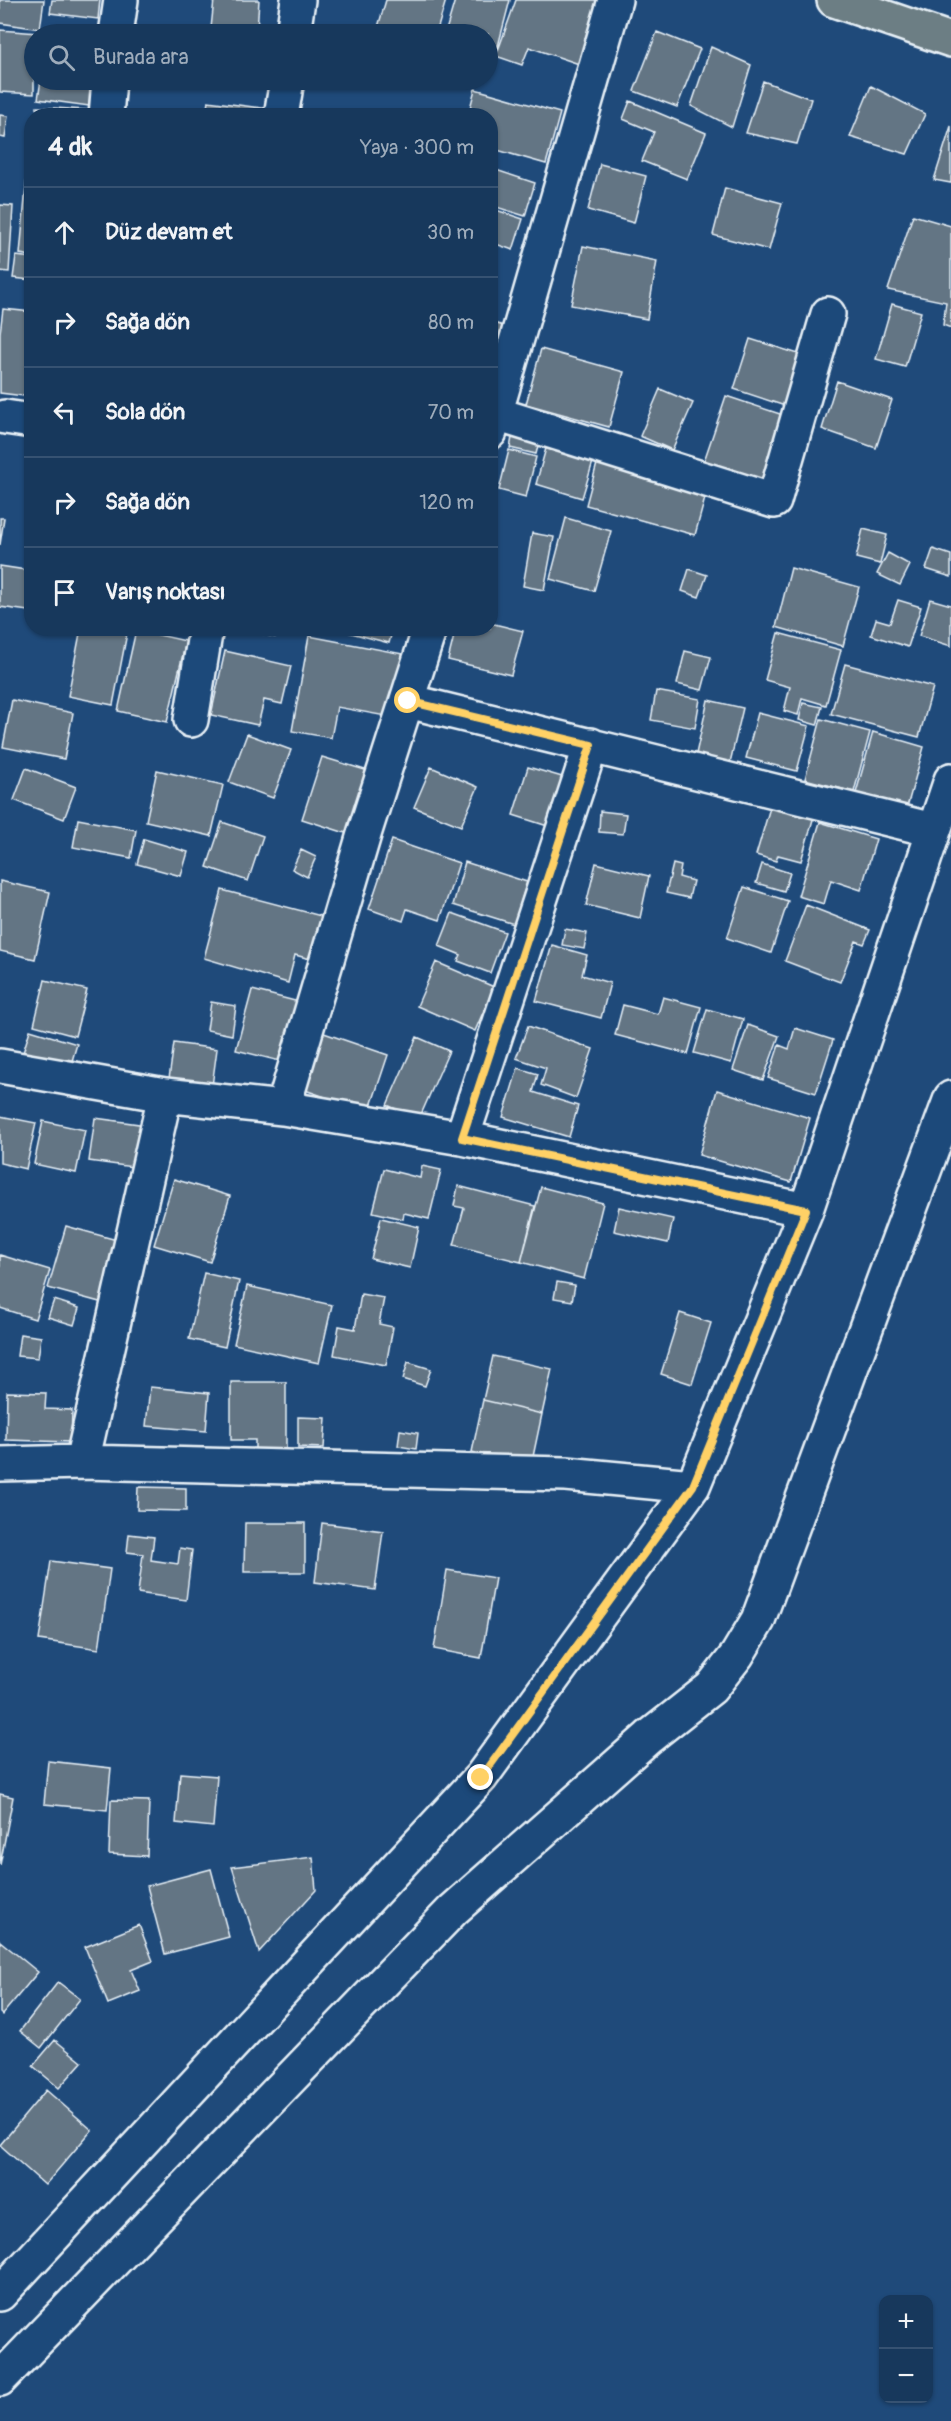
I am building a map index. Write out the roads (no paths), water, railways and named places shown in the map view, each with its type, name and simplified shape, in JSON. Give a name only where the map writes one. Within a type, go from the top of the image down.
[{"type":"main road","points":[[834,0],[951,39]]},
{"type":"street","points":[[117,24],[121,0]]},
{"type":"street","points":[[294,24],[298,0]]},
{"type":"street","points":[[498,406],[615,0]]},
{"type":"street","points":[[107,108],[109,90]]},
{"type":"street","points":[[282,108],[285,90]]},
{"type":"street","points":[[498,424],[774,501],[828,314]]},
{"type":"street","points":[[191,720],[205,636]]},
{"type":"street","points":[[283,1108],[365,831],[428,636]]},
{"type":"street","points":[[408,701],[933,830]]},
{"type":"street","points":[[462,1138],[591,745]]},
{"type":"street","points":[[0,2294],[481,1778],[693,1486],[806,1210],[951,780]]},
{"type":"street","points":[[0,1065],[165,1095],[283,1108],[462,1138],[806,1210]]},
{"type":"street","points":[[82,1462],[165,1095]]},
{"type":"street","points":[[0,2379],[453,1910],[649,1737],[711,1688],[737,1655],[758,1620],[951,1098]]},
{"type":"street","points":[[0,1464],[82,1462],[566,1474],[693,1486]]}]
